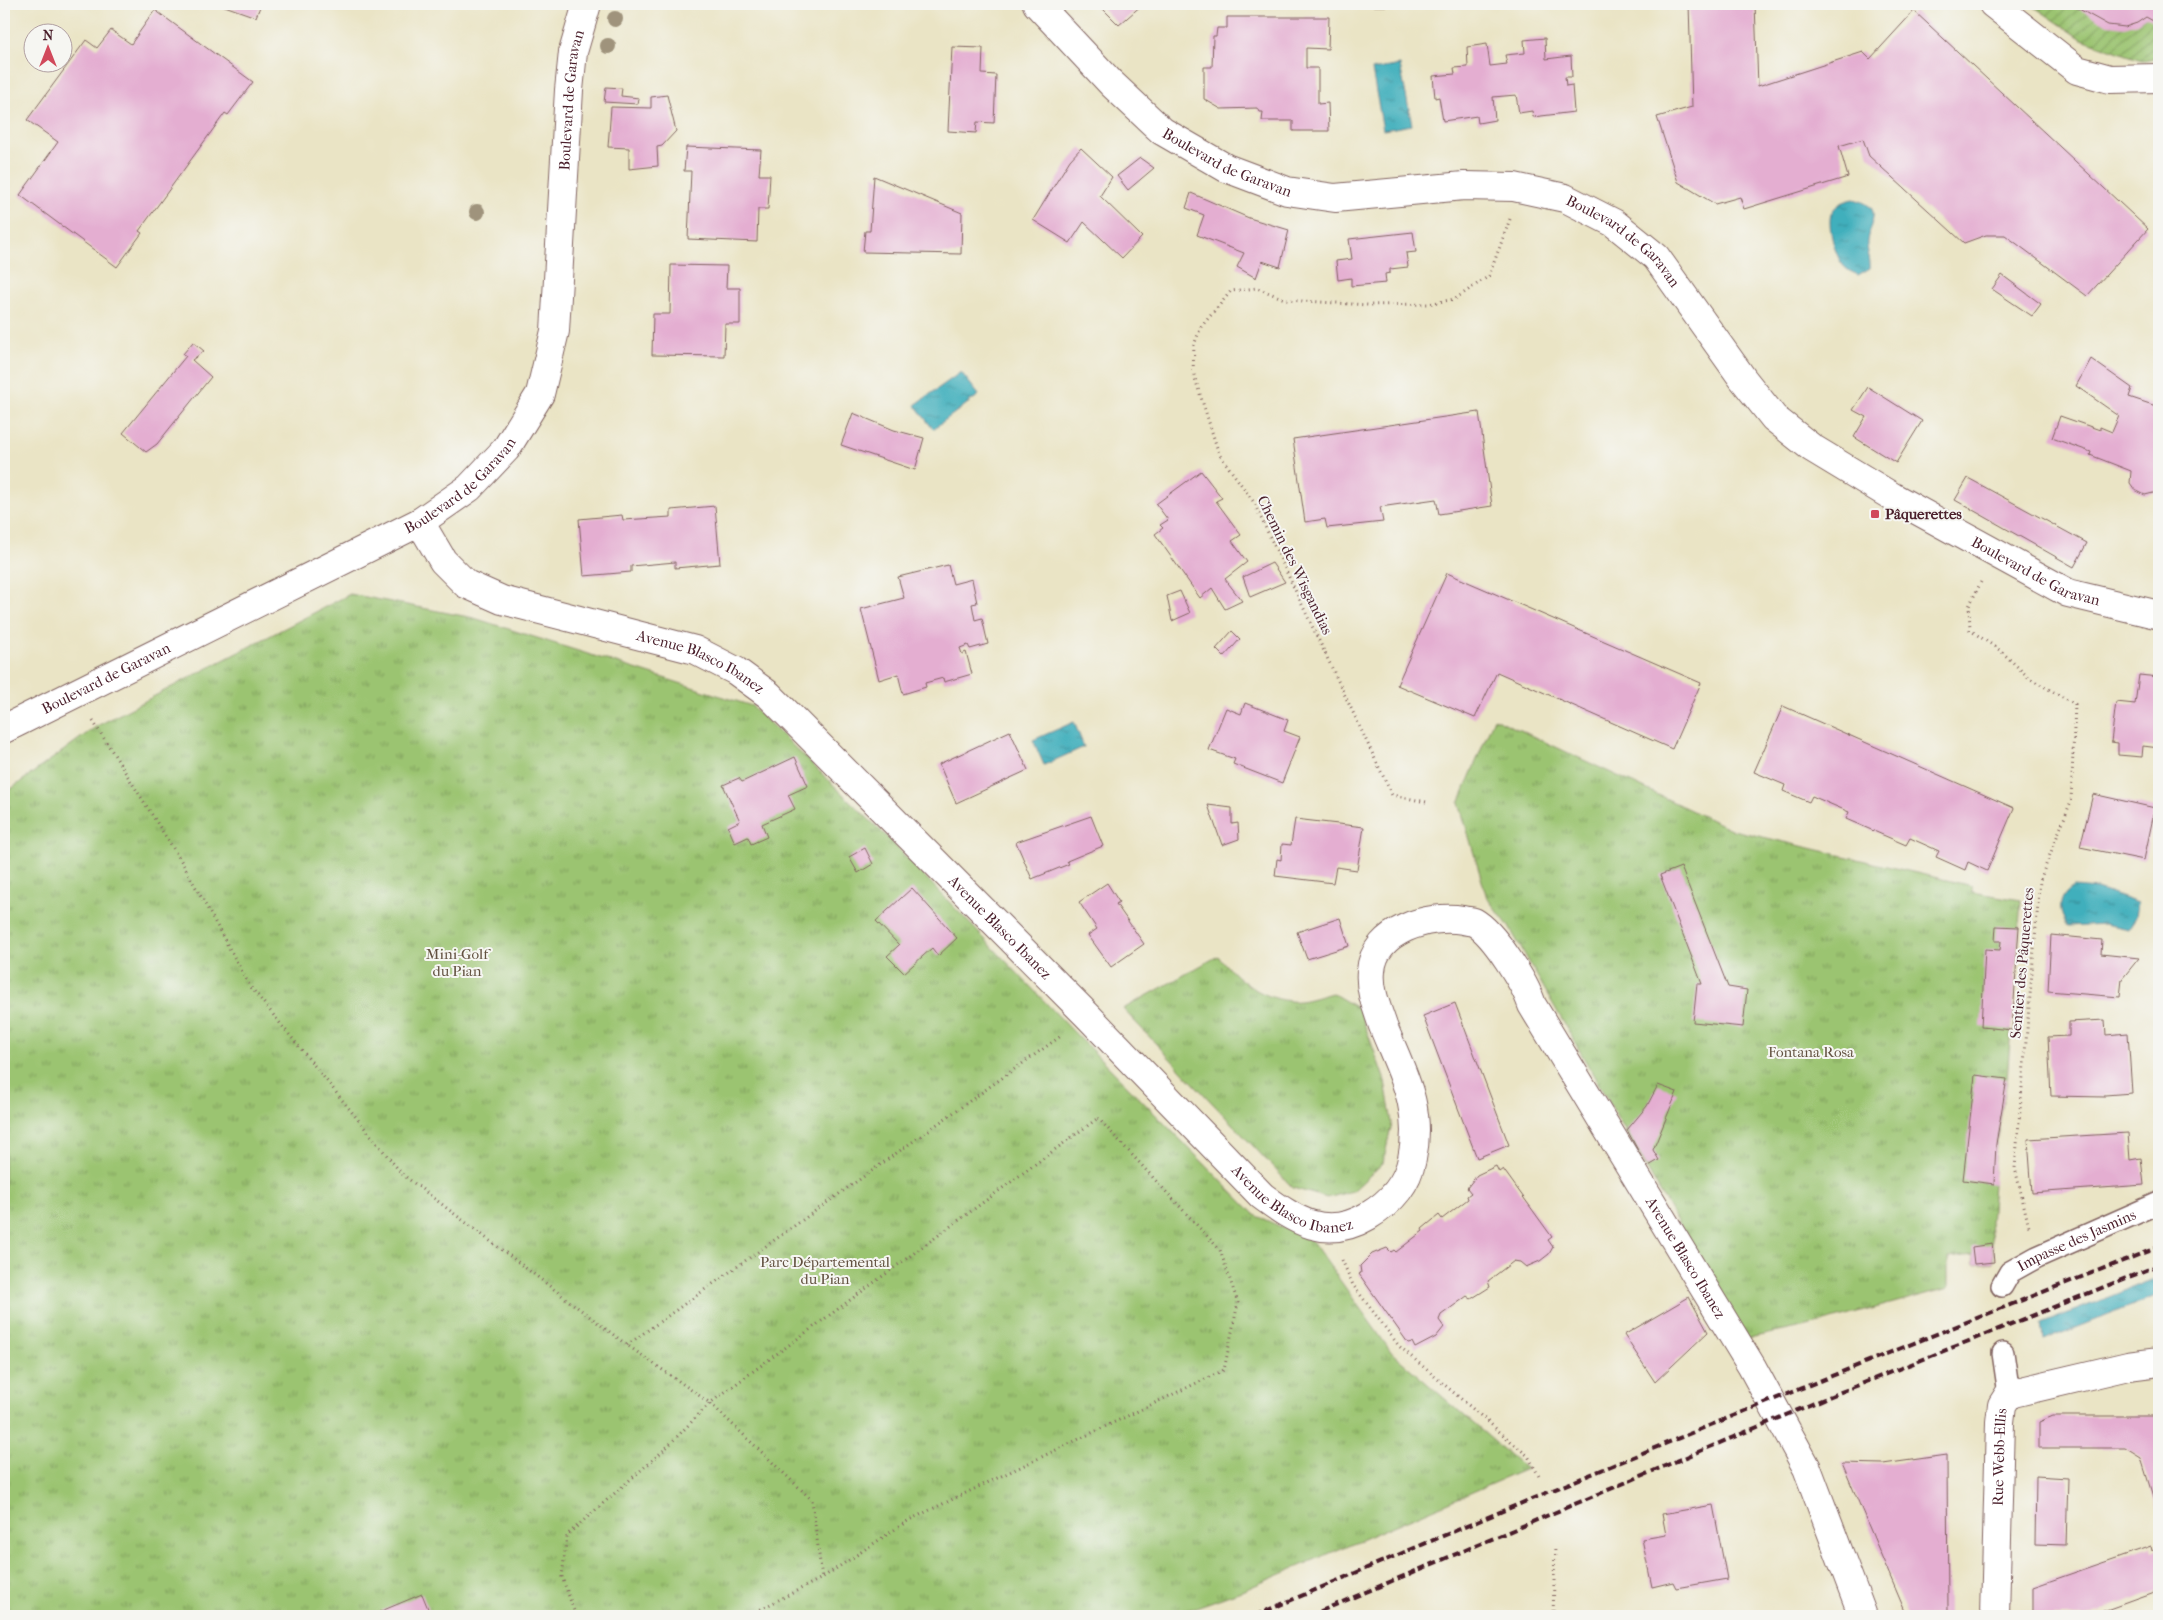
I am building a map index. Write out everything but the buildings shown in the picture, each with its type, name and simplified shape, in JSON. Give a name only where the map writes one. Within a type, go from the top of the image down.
[{"type":"street","name":"Boulevard de Garavan","points":[[4,729],[420,522],[470,488],[506,449],[540,394],[555,331],[569,90],[573,52],[587,4]]},
{"type":"street","name":"Boulevard de Garavan","points":[[1037,4],[1111,83],[1162,131],[1226,168],[1287,191],[1335,198],[1464,186],[1514,187],[1565,198],[1614,223],[1656,257],[1743,379],[1774,418],[1812,448],[1893,497],[2068,593],[2159,615]]},
{"type":"street","points":[[1993,4],[2077,70],[2159,92]]},
{"type":"street","name":"Avenue Blasco Ibanez","points":[[420,522],[443,562],[466,584],[502,600],[695,650],[736,670],[769,695],[1086,1014],[1262,1196],[1294,1219],[1327,1228],[1357,1223],[1386,1206],[1409,1176],[1417,1138],[1415,1108],[1372,991],[1371,970],[1376,955],[1393,934],[1417,922],[1447,918],[1474,922],[1500,949],[1526,989],[1532,1004],[1752,1367],[1807,1468],[1863,1616]]},
{"type":"street","name":"Rue Webb-Ellis","points":[[1994,1616],[2000,1422],[2002,1405],[2009,1394],[2128,1366],[2159,1362]]},
{"type":"lane","name":"Impasse des Jasmins","points":[[2002,1286],[2010,1272],[2037,1257],[2159,1203]]},
{"type":"lane","points":[[2003,1353],[2009,1394]]},
{"type":"path","points":[[2159,92],[2159,150]]},
{"type":"path","name":"Chemin des Wisgandias","points":[[1426,802],[1392,795],[1253,501],[1219,454],[1193,372],[1194,345],[1201,327],[1231,291],[1258,288],[1287,300],[1368,305],[1428,304],[1456,299],[1489,276],[1509,221],[1514,187]]},
{"type":"path","name":"Sentier des Pâquerettes","points":[[1996,554],[1969,606],[1970,630],[2001,651],[2030,678],[2075,704],[2071,801],[2040,880],[2015,1168],[2037,1257]]},
{"type":"path","points":[[75,693],[183,864],[250,986],[402,1174],[627,1345],[710,1404],[812,1500],[822,1578]]},
{"type":"path","points":[[627,1345],[1071,1029],[1086,1014]]},
{"type":"path","points":[[576,1616],[562,1577],[567,1535],[664,1450],[710,1404],[1098,1118],[1220,1250],[1238,1303],[1224,1370],[909,1520],[822,1578],[747,1616]]},
{"type":"path","points":[[1327,1228],[1353,1284],[1399,1346],[1528,1456],[1540,1478]]},
{"type":"path","points":[[1553,1616],[1555,1546]]},
{"type":"green space","points":[[2030,4],[2159,4],[2159,58],[2144,61],[2082,39]]},
{"type":"green space","name":"Parc Départemental du Pian","points":[[350,594],[474,618],[752,706],[883,833],[1071,1029],[1255,1215],[1312,1241],[1392,1353],[1526,1469],[1244,1590],[1171,1616],[4,1616],[4,794],[97,726]]},
{"type":"green space","name":"Fontana Rosa","points":[[1494,718],[1733,830],[1972,886],[1972,892],[2021,900],[2007,1079],[1996,1144],[1990,1223],[1994,1262],[1974,1264],[1973,1255],[1948,1258],[1948,1288],[1817,1324],[1744,1339],[1508,925],[1487,898],[1459,803]]},
{"type":"green space","points":[[1218,956],[1249,986],[1268,996],[1295,1001],[1332,993],[1359,1009],[1385,1081],[1392,1123],[1383,1163],[1353,1191],[1327,1198],[1293,1188],[1123,1009]]},
{"type":"water","points":[[1400,65],[1412,125],[1383,130],[1372,70]]},
{"type":"water","points":[[1854,199],[1864,202],[1873,210],[1867,241],[1870,268],[1858,275],[1848,270],[1839,259],[1830,227],[1831,214],[1835,208],[1844,202]]},
{"type":"water","points":[[961,372],[979,395],[933,429],[915,405]]},
{"type":"water","points":[[1074,722],[1084,747],[1044,765],[1033,740]]},
{"type":"water","points":[[2074,887],[2097,889],[2138,903],[2136,917],[2128,929],[2104,924],[2068,926],[2062,915],[2061,904],[2065,895]]},
{"type":"water","points":[[2159,1277],[2159,1295],[2043,1341],[2041,1324]]},
{"type":"railway","points":[[1254,1616],[1705,1427],[2159,1247]]},
{"type":"railway","points":[[1309,1616],[1831,1396],[2159,1265]]},
{"type":"place","name":"Pâquerettes","points":[[1875,514]]},
{"type":"park label","name":"Mini-Golf du Pian","points":[[457,962]]}]
